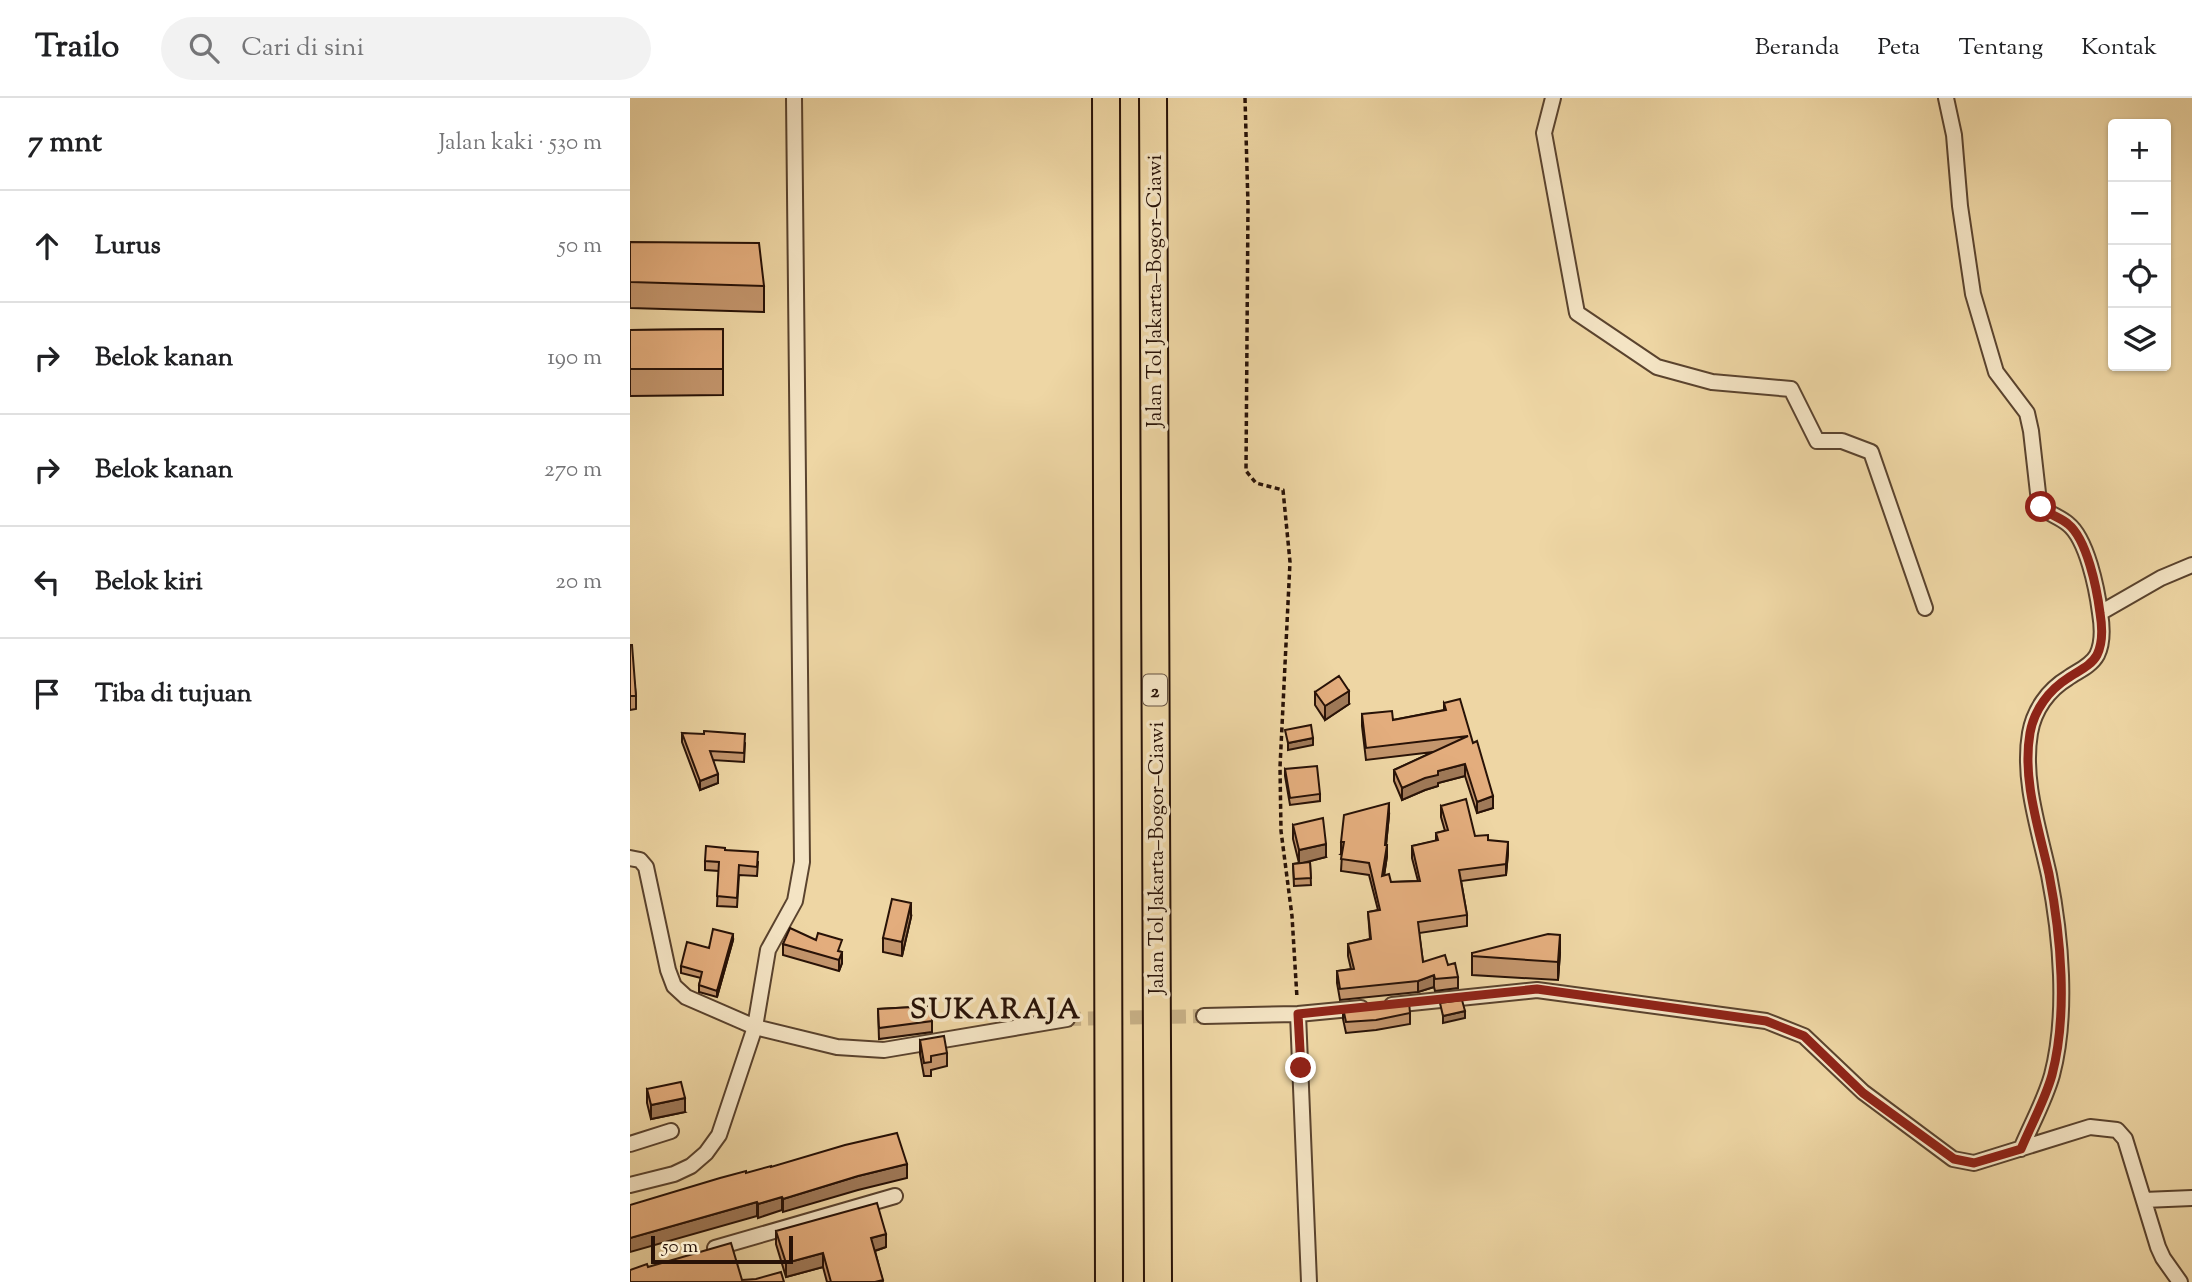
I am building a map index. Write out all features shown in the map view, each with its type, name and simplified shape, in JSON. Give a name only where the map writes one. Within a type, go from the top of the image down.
[{"type":"highway","points":[[1106,98],[1109,1282]]},
{"type":"highway","name":"Jalan Tol Jakarta–Bogor–Ciawi","points":[[1153,98],[1158,1282]]},
{"type":"street","points":[[630,1185],[674,1174],[691,1166],[706,1153],[719,1135],[755,1027],[768,950],[795,901],[802,862],[794,98]]},
{"type":"street","points":[[1553,98],[1544,133],[1577,313],[1657,367],[1712,382],[1791,389],[1817,441],[1842,441],[1871,452],[1925,608]]},
{"type":"street","points":[[1946,98],[1954,135],[1960,206],[1973,294],[1988,347],[1996,372],[2027,413],[2041,507],[2069,524],[2078,534],[2092,575],[2100,613],[2101,640],[2097,655],[2089,665],[2052,690],[2036,712],[2030,732],[2027,759],[2030,787],[2059,926],[2061,995],[2056,1055],[2051,1077],[2021,1149]]},
{"type":"street","points":[[2100,613],[2161,578],[2192,565]]},
{"type":"street","points":[[630,858],[640,860],[646,867],[668,970],[674,986],[686,997],[755,1027],[837,1047],[884,1050],[1068,1019]]},
{"type":"street","points":[[1204,1016],[1298,1014],[1537,989],[1766,1021],[1804,1036],[1863,1093],[1954,1159],[1974,1163],[2091,1127],[2117,1130],[2125,1139],[2158,1247],[2180,1282]]},
{"type":"street","points":[[1298,1014],[1309,1282]]},
{"type":"street","points":[[630,1143],[671,1131]]},
{"type":"street","points":[[696,1254],[895,1196]]},
{"type":"street","points":[[2144,1200],[2192,1198]]},
{"type":"path","points":[[1245,98],[1248,205],[1246,471],[1256,483],[1283,490],[1290,562],[1280,767],[1281,831],[1292,916],[1298,1014]]},
{"type":"building","points":[[630,242],[759,243],[764,286],[630,282]]},
{"type":"building","points":[[723,329],[723,369],[630,369],[630,330]]},
{"type":"building","points":[[632,645],[636,696],[630,696]]},
{"type":"building","points":[[1339,676],[1349,691],[1325,706],[1315,692]]},
{"type":"building","points":[[1460,699],[1473,743],[1477,741],[1493,796],[1477,802],[1465,764],[1438,771],[1438,775],[1402,788],[1394,770],[1468,736],[1366,748],[1362,714],[1392,711],[1393,720],[1446,710],[1444,703]]},
{"type":"building","points":[[1311,725],[1313,738],[1288,743],[1285,730]]},
{"type":"building","points":[[704,731],[745,734],[744,753],[710,751],[718,774],[700,781],[682,733],[704,734]]},
{"type":"building","points":[[1317,766],[1320,794],[1290,798],[1285,769]]},
{"type":"building","points":[[1466,799],[1475,836],[1488,835],[1488,840],[1508,842],[1506,864],[1459,870],[1467,915],[1418,922],[1423,962],[1445,955],[1448,965],[1455,963],[1458,977],[1435,979],[1434,975],[1418,981],[1340,989],[1337,971],[1354,969],[1348,944],[1371,939],[1368,912],[1380,910],[1369,863],[1341,859],[1344,815],[1389,803],[1382,876],[1389,874],[1391,882],[1420,881],[1412,846],[1438,840],[1436,833],[1448,830],[1441,806]]},
{"type":"building","points":[[1323,818],[1326,844],[1299,850],[1293,825]]},
{"type":"building","points":[[706,846],[758,852],[757,867],[739,865],[737,898],[717,896],[719,862],[705,861]]},
{"type":"building","points":[[1310,862],[1311,878],[1294,879],[1293,864]]},
{"type":"building","points":[[892,899],[911,903],[902,942],[883,938]]},
{"type":"building","points":[[790,928],[816,940],[818,933],[842,940],[838,951],[842,952],[839,960],[783,944]]},
{"type":"building","points":[[713,929],[733,934],[717,991],[699,985],[702,972],[681,966],[687,942],[709,948]]},
{"type":"building","points":[[1548,934],[1560,935],[1558,962],[1472,956],[1472,953]]},
{"type":"building","points":[[1462,1000],[1465,1011],[1443,1016],[1440,1003]]},
{"type":"building","points":[[1409,1002],[1410,1013],[1376,1020],[1346,1022],[1343,1008]]},
{"type":"building","points":[[932,1006],[932,1021],[879,1028],[878,1009]]},
{"type":"building","points":[[944,1036],[947,1053],[931,1056],[931,1062],[924,1063],[920,1040]]},
{"type":"building","points":[[681,1082],[685,1098],[651,1105],[647,1089]]},
{"type":"building","points":[[897,1133],[907,1164],[630,1238],[630,1205],[720,1178]]},
{"type":"building","points":[[877,1203],[886,1234],[871,1238],[883,1280],[831,1282],[823,1253],[786,1263],[776,1231]]},
{"type":"building","points":[[731,1243],[742,1280],[781,1272],[784,1282],[630,1282],[630,1270]]},
{"type":"tunnel","points":[[1067,1019],[1204,1016]]},
{"type":"district","name":"SUKARAJA","points":[[996,1008]]},
{"type":"route","points":[[1301,1068],[1298,1014],[1537,989],[1766,1021],[1804,1036],[1863,1093],[1954,1159],[1974,1163],[2021,1149],[2051,1077],[2056,1055],[2061,995],[2059,926],[2030,787],[2027,759],[2030,732],[2036,712],[2052,690],[2089,665],[2097,655],[2101,640],[2100,613],[2092,575],[2078,534],[2069,524],[2041,507]]}]
